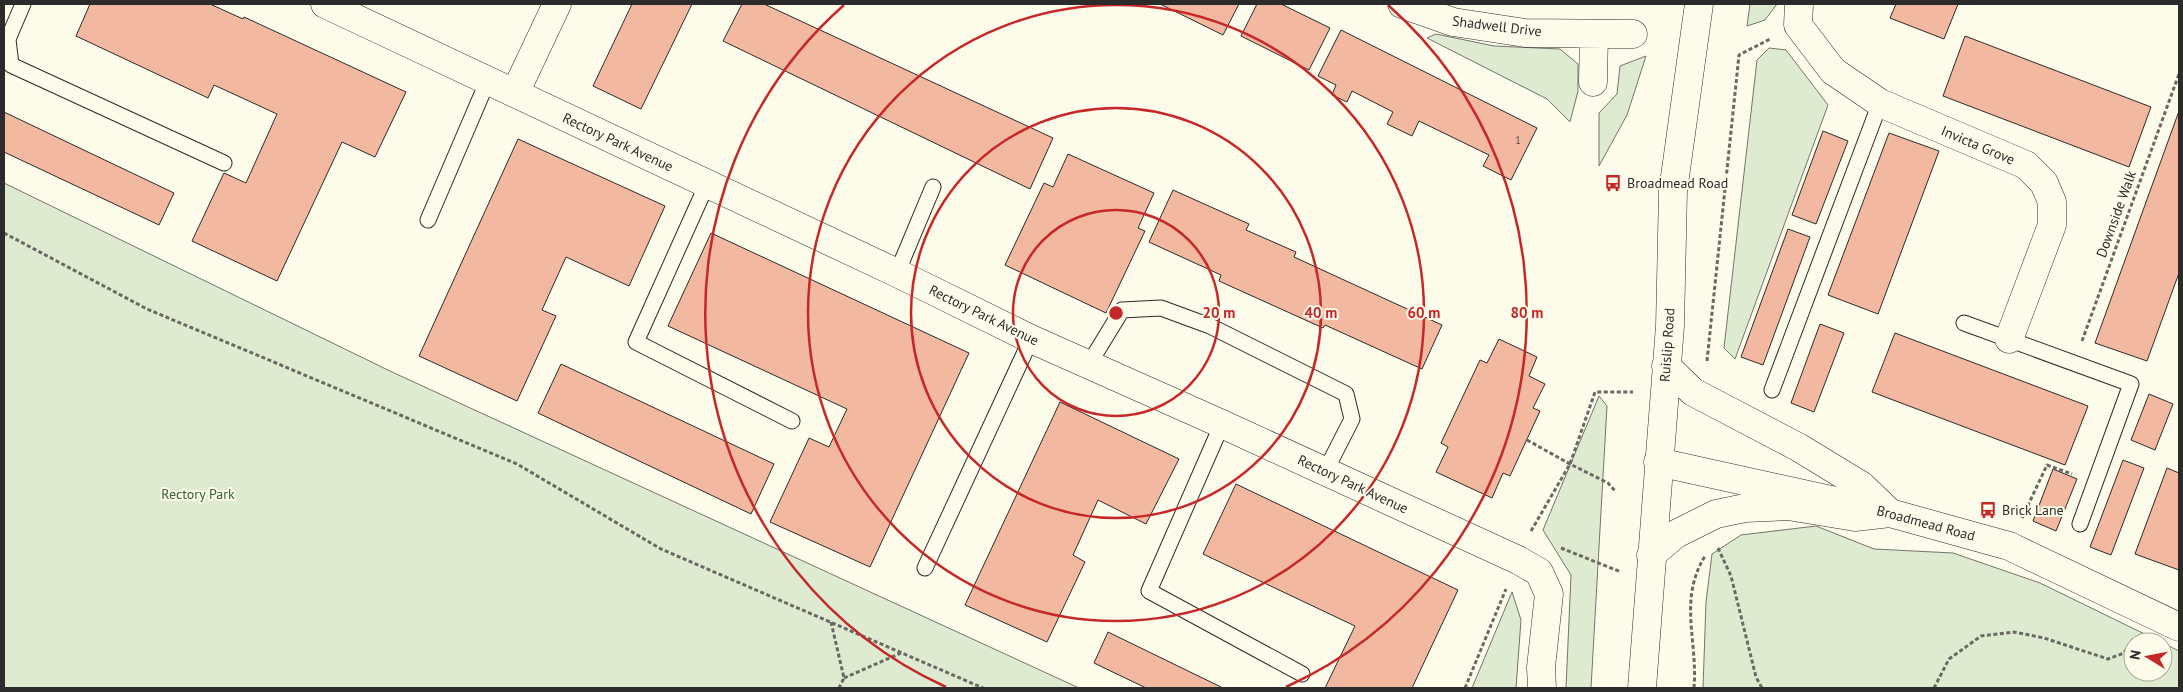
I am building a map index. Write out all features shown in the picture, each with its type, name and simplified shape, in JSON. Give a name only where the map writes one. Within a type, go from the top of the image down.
[{"type":"street","name":"Rectory Park Avenue","points":[[325,4],[897,273],[1031,339],[1222,424],[1518,560],[1539,572],[1549,594],[1540,667],[1542,688]]},
{"type":"street","points":[[515,93],[557,4]]},
{"type":"street","name":"Shadwell Drive","points":[[1402,4],[1453,22],[1525,33],[1633,34]]},
{"type":"street","name":"Ruislip Road","points":[[1642,688],[1670,326],[1673,191],[1700,4]]},
{"type":"street","name":"Invicta Grove","points":[[1798,14],[1833,71],[1880,103],[2026,165],[2044,183],[2052,202],[2052,225],[2009,339]]},
{"type":"street","points":[[1593,82],[1594,34]]},
{"type":"street","points":[[1665,379],[1798,448],[1862,486],[1890,513]]},
{"type":"street","name":"Broadmead Road","points":[[1658,462],[1890,513],[2009,546],[2179,627]]},
{"type":"street","points":[[1651,555],[1676,534],[1716,514],[1745,508],[1788,506],[1855,517],[1890,513]]},
{"type":"lane","points":[[23,4],[8,39],[11,65],[224,163]]},
{"type":"lane","points":[[428,220],[488,80]]},
{"type":"lane","points":[[1772,390],[1880,103]]},
{"type":"lane","points":[[706,184],[636,342],[792,421]]},
{"type":"lane","points":[[897,273],[933,187]]},
{"type":"lane","points":[[1089,364],[1122,310],[1161,308],[1210,326],[1346,394],[1352,419],[1325,472]]},
{"type":"lane","points":[[1964,323],[2131,384],[2080,524]]},
{"type":"lane","points":[[925,568],[1031,339]]},
{"type":"lane","points":[[1222,424],[1148,591],[1302,674]]},
{"type":"path","points":[[1712,366],[1706,360],[1739,55],[1798,14]]},
{"type":"path","name":"Downside Walk","points":[[2074,363],[2179,74]]},
{"type":"path","points":[[4,233],[147,309],[517,464],[661,549],[983,688]]},
{"type":"path","points":[[1465,688],[1528,535],[1570,464],[1595,392],[1665,379]]},
{"type":"path","points":[[1527,440],[1608,483],[1615,491]]},
{"type":"path","points":[[2009,546],[2046,465],[2095,481]]},
{"type":"path","points":[[1554,545],[1649,584]]},
{"type":"path","points":[[1712,549],[1716,545],[1731,576],[1756,677],[1762,688]]},
{"type":"path","points":[[1694,688],[1695,674],[1689,603],[1698,568],[1708,552]]},
{"type":"path","points":[[1934,688],[1949,659],[1981,636],[2014,632],[2044,638],[2108,659],[2124,653],[2145,611]]},
{"type":"path","points":[[831,622],[844,678],[839,688]]},
{"type":"path","points":[[844,678],[902,653]]},
{"type":"green space","points":[[1750,4],[1777,4],[1765,20],[1747,26]]},
{"type":"green space","points":[[1436,34],[1494,46],[1560,49],[1578,64],[1578,91],[1570,122],[1547,99],[1427,38]]},
{"type":"green space","points":[[1769,48],[1786,50],[1828,105],[1735,359],[1724,348],[1757,60]]},
{"type":"green space","points":[[1646,56],[1627,115],[1599,166],[1599,113],[1617,94],[1620,66]]},
{"type":"green space","name":"Rectory Park","points":[[4,183],[392,372],[1079,688],[4,688]]},
{"type":"green space","points":[[1599,396],[1607,406],[1591,688],[1566,688],[1571,575],[1543,530]]},
{"type":"green space","points":[[1816,526],[1874,549],[1953,553],[2040,583],[2140,632],[2123,632],[2123,682],[2173,682],[2173,648],[2179,651],[2179,688],[1703,688],[1706,602],[1712,554],[1741,535]]},
{"type":"green space","points":[[1512,592],[1521,620],[1516,688],[1472,688]]},
{"type":"building","points":[[90,4],[210,4],[243,19],[244,17],[406,92],[375,157],[342,142],[277,281],[192,241],[224,173],[246,183],[277,114],[214,85],[208,98],[76,36]]},
{"type":"building","points":[[632,4],[692,4],[641,109],[593,86]]},
{"type":"building","points":[[742,4],[764,4],[1053,138],[1030,189],[723,41]]},
{"type":"building","points":[[1160,4],[1239,4],[1223,35]]},
{"type":"building","points":[[1257,4],[1281,4],[1330,28],[1309,70],[1241,36]]},
{"type":"building","points":[[1896,4],[1958,4],[1944,39],[1890,18]]},
{"type":"building","points":[[1341,30],[1537,128],[1511,180],[1483,166],[1489,155],[1419,121],[1412,136],[1387,124],[1393,112],[1352,91],[1347,102],[1332,95],[1336,85],[1318,76]]},
{"type":"building","points":[[1965,36],[2151,107],[2129,167],[1943,96]]},
{"type":"building","points":[[2179,111],[2179,273],[2147,361],[2095,343]]},
{"type":"building","points":[[4,112],[174,193],[159,225],[4,152]]},
{"type":"building","points":[[1823,131],[1848,141],[1816,224],[1792,215]]},
{"type":"building","points":[[1889,133],[1939,151],[1878,314],[1828,295]]},
{"type":"building","points":[[518,139],[665,206],[629,286],[566,257],[542,310],[556,316],[517,401],[419,356]]},
{"type":"building","points":[[1068,154],[1154,193],[1138,228],[1145,231],[1106,313],[1005,265],[1044,183],[1053,187]]},
{"type":"building","points":[[1173,190],[1249,224],[1246,230],[1296,252],[1294,257],[1442,325],[1422,369],[1325,325],[1323,328],[1219,281],[1221,275],[1149,242]]},
{"type":"building","points":[[1788,229],[1810,237],[1763,365],[1741,357]]},
{"type":"building","points":[[711,233],[969,353],[870,567],[770,522],[809,438],[829,447],[847,409],[668,326]]},
{"type":"building","points":[[1820,324],[1844,333],[1814,412],[1791,403]]},
{"type":"building","points":[[1895,333],[2088,406],[2065,465],[1872,392]]},
{"type":"building","points":[[1499,339],[1537,357],[1529,376],[1545,384],[1533,408],[1540,411],[1510,476],[1503,473],[1492,498],[1436,472],[1448,447],[1441,443],[1480,360],[1487,363]]},
{"type":"building","points":[[561,364],[774,464],[751,514],[538,413]]},
{"type":"building","points":[[2149,394],[2173,404],[2155,450],[2131,440]]},
{"type":"building","points":[[1060,402],[1179,459],[1146,524],[1098,500],[1073,555],[1085,562],[1047,642],[965,605]]},
{"type":"building","points":[[2123,460],[2144,468],[2111,555],[2090,547]]},
{"type":"building","points":[[2167,468],[2179,473],[2179,570],[2135,554]]},
{"type":"building","points":[[2053,469],[2077,479],[2056,531],[2033,521]]},
{"type":"building","points":[[1236,484],[1458,590],[1412,688],[1325,688],[1355,626],[1203,554]]},
{"type":"building","points":[[1108,632],[1223,688],[1146,688],[1094,663]]},
{"type":"place","name":"Broadmead Road","points":[[1613,183]]},
{"type":"place","name":"Brick Lane","points":[[1988,510]]}]
